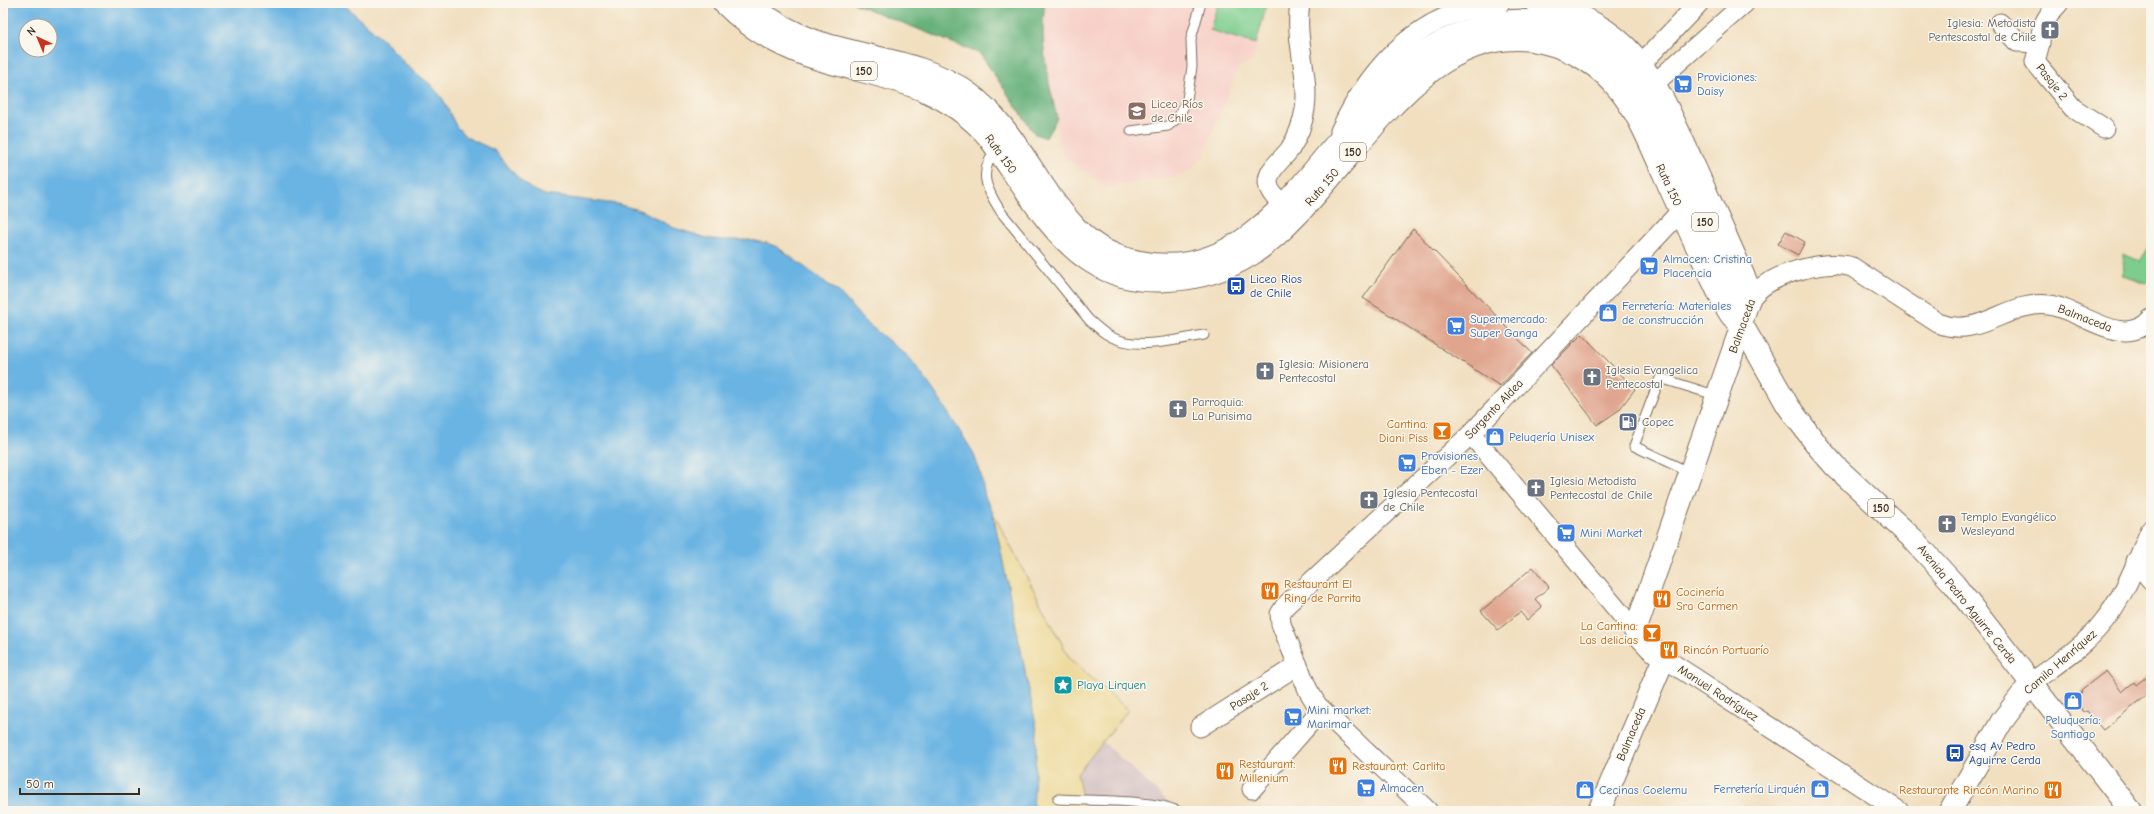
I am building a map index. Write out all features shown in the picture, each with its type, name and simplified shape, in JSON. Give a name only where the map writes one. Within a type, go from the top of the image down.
[{"type":"main road","name":"Ruta 150","points":[[724,3],[754,28],[788,47],[825,61],[912,85],[946,100],[975,122],[997,148],[1048,220],[1071,246],[1094,264],[1132,278],[1161,281],[1177,280],[1207,274],[1222,269],[1252,254],[1290,211],[1387,112],[1428,73],[1453,56],[1468,48],[1484,43],[1510,39],[1537,41],[1564,48],[1588,60],[1608,77],[1620,91],[1640,122],[1723,302],[1731,315],[1742,325]]},
{"type":"main road","name":"Ruta 150","points":[[747,3],[779,25],[798,34],[817,41],[930,73],[965,91],[980,102],[1004,126],[1056,204],[1077,229],[1097,246],[1121,257],[1156,265],[1184,264],[1217,255],[1245,240],[1290,211],[1331,150],[1398,74],[1417,58],[1444,40],[1480,25],[1512,20],[1543,23],[1572,32],[1596,43],[1614,57],[1634,80],[1649,103],[1738,291],[1742,325]]},
{"type":"main road","name":"Balmaceda","points":[[1636,632],[1742,325]]},
{"type":"main road","name":"Avenida Pedro Aguirre Cerda","points":[[1742,325],[1784,400],[1820,449],[1929,556],[2131,811]]},
{"type":"main road","name":"Manuel Rodríguez","points":[[1636,632],[1650,647],[1664,658]]},
{"type":"main road","name":"Balmaceda","points":[[1599,811],[1664,658]]},
{"type":"main road","name":"Camilo Henríquez","points":[[1950,811],[2002,721],[2031,683]]},
{"type":"street","points":[[1290,211],[1269,188],[1268,179],[1271,171],[1285,156],[1295,140],[1305,110],[1304,85],[1298,39],[1300,3]]},
{"type":"street","points":[[1331,150],[1358,99],[1386,61],[1441,10],[1500,3]]},
{"type":"street","points":[[1534,3],[1571,11],[1597,23],[1622,41],[1643,62],[1656,82],[1753,294]]},
{"type":"street","points":[[1643,62],[1699,3]]},
{"type":"street","points":[[1656,82],[1745,3]]},
{"type":"street","points":[[2000,23],[2017,42],[2040,43],[2042,29],[2045,22],[2059,3]]},
{"type":"street","name":"Pasaje 2","points":[[2040,43],[2035,62],[2073,108],[2104,128]]},
{"type":"street","name":"Sargento Aldea","points":[[1298,665],[1281,624],[1280,614],[1291,600],[1471,434],[1681,211]]},
{"type":"street","name":"Balmaceda","points":[[1742,325],[1753,294],[1773,281],[1798,271],[1837,264],[1852,267],[1931,319],[1952,328],[1973,327],[2014,310],[2040,305],[2066,310],[2120,331],[2139,328],[2151,319]]},
{"type":"street","name":"Manuel Rodríguez","points":[[1471,434],[1636,632]]},
{"type":"street","name":"Camilo Henríquez","points":[[2031,683],[2084,643],[2104,622],[2112,611],[2151,530]]},
{"type":"street","points":[[2151,550],[2136,561],[2151,580]]},
{"type":"street","name":"Manuel Rodríguez","points":[[1664,658],[1899,811]]},
{"type":"street","points":[[1298,665],[1313,700],[1321,710],[1428,811]]},
{"type":"street","name":"Pasaje 2","points":[[1200,727],[1298,665]]},
{"type":"street","points":[[1252,789],[1321,710]]},
{"type":"lane","points":[[1131,131],[1168,126],[1178,118],[1187,99],[1192,67],[1191,39],[1201,3]]},
{"type":"lane","points":[[997,148],[988,160],[984,173],[990,194],[1001,212],[1089,320],[1106,334],[1122,341],[1152,344],[1204,335]]},
{"type":"lane","points":[[1692,473],[1634,446],[1660,378],[1718,396]]},
{"type":"lane","points":[[1058,799],[1152,805],[1170,807],[1178,811]]},
{"type":"shaded area","name":"Liceo Ríos de Chile","points":[[1043,3],[1269,3],[1253,61],[1239,66],[1202,158],[1182,176],[1106,187],[1063,155],[1044,67]]},
{"type":"shaded area","name":"Playa Lirquen","points":[[993,513],[1077,718],[1178,811],[1033,811],[1037,730]]},
{"type":"green space","points":[[853,3],[1045,3],[1043,32],[1045,61],[1057,118],[1046,138],[1035,134],[980,54]]},
{"type":"green space","points":[[1218,3],[1267,3],[1256,44],[1210,30]]},
{"type":"green space","points":[[2151,244],[2151,279],[2147,284],[2124,276],[2123,254],[2140,261]]},
{"type":"sand","name":"Playa Lirquen","points":[[993,513],[1070,659],[1128,710],[1077,774],[1085,811],[1033,811],[1037,730]]},
{"type":"water","points":[[3,3],[342,3],[385,41],[407,66],[430,84],[443,99],[456,126],[466,137],[494,150],[519,179],[531,189],[545,195],[617,204],[643,211],[674,228],[707,238],[720,240],[749,240],[767,243],[777,247],[840,293],[864,321],[909,357],[934,391],[973,452],[980,471],[985,497],[993,513],[1037,730],[1033,811],[3,811]]},
{"type":"building","name":"Supermercado: Super Ganga","points":[[1413,229],[1532,353],[1500,386],[1363,298]]},
{"type":"building","points":[[1786,231],[1805,242],[1798,255],[1778,244]]},
{"type":"building","name":"Iglesia Evangelica Pentecostal","points":[[1582,334],[1635,389],[1619,410],[1597,425],[1551,365]]},
{"type":"building","points":[[1533,567],[1549,587],[1535,599],[1542,607],[1527,620],[1520,612],[1498,630],[1481,611]]},
{"type":"building","points":[[2106,671],[2122,692],[2134,682],[2136,685],[2151,673],[2151,692],[2103,730],[2087,711],[2084,713],[2073,700],[2082,692],[2081,690]]},
{"type":"place","name":"Iglesia: Metodista Pentescostal de Chile","points":[[2050,30]]},
{"type":"place","name":"Proviciones: Daisy","points":[[1683,84]]},
{"type":"place","name":"Liceo Ríos de Chile","points":[[1137,111]]},
{"type":"place","name":"Almacen: Cristina Placencia","points":[[1649,266]]},
{"type":"place","name":"Liceo Rios de Chile","points":[[1236,286]]},
{"type":"place","name":"Ferretería: Materiales de construcción","points":[[1608,313]]},
{"type":"place","name":"Supermercado: Super Ganga","points":[[1456,326]]},
{"type":"place","name":"Iglesia: Misionera Pentecostal","points":[[1265,371]]},
{"type":"place","name":"Iglesia Evangelica Pentecostal","points":[[1592,377]]},
{"type":"place","name":"Parroquia: La Purisima","points":[[1178,409]]},
{"type":"place","name":"Copec","points":[[1628,422]]},
{"type":"place","name":"Cantina: Diani Piss","points":[[1442,431]]},
{"type":"place","name":"Peluqería Unisex","points":[[1495,437]]},
{"type":"place","name":"Provisiones Eben - Ezer","points":[[1407,463]]},
{"type":"place","name":"Iglesia Metodista Pentecostal de Chile","points":[[1536,488]]},
{"type":"place","name":"Iglesia Pentecostal de Chile","points":[[1369,500]]},
{"type":"place","name":"Templo Evangélico Wesleyand","points":[[1947,524]]},
{"type":"place","name":"Mini Market","points":[[1566,533]]},
{"type":"place","name":"Restaurant El Ring de Parrita","points":[[1270,591]]},
{"type":"place","name":"Cocinería Sra Carmen","points":[[1662,599]]},
{"type":"place","name":"La Cantina: Las delicias","points":[[1652,633]]},
{"type":"place","name":"Rincón Portuarío","points":[[1669,650]]},
{"type":"place","name":"Playa Lirquen","points":[[1063,685]]},
{"type":"place","name":"Peluquería: Santiago","points":[[2073,701]]},
{"type":"place","name":"Mini market: Marimar","points":[[1293,717]]},
{"type":"place","name":"esq Av Pedro Aguirre Cerda","points":[[1955,753]]},
{"type":"place","name":"Restaurant: Carlita","points":[[1338,766]]},
{"type":"place","name":"Restaurant: Millenium","points":[[1225,771]]},
{"type":"place","name":"Almacen","points":[[1366,788]]},
{"type":"place","name":"Ferretería Lirquén","points":[[1820,789]]},
{"type":"place","name":"Cecinas Coelemu","points":[[1585,790]]},
{"type":"place","name":"Restaurante Rincón Marino","points":[[2053,790]]}]
